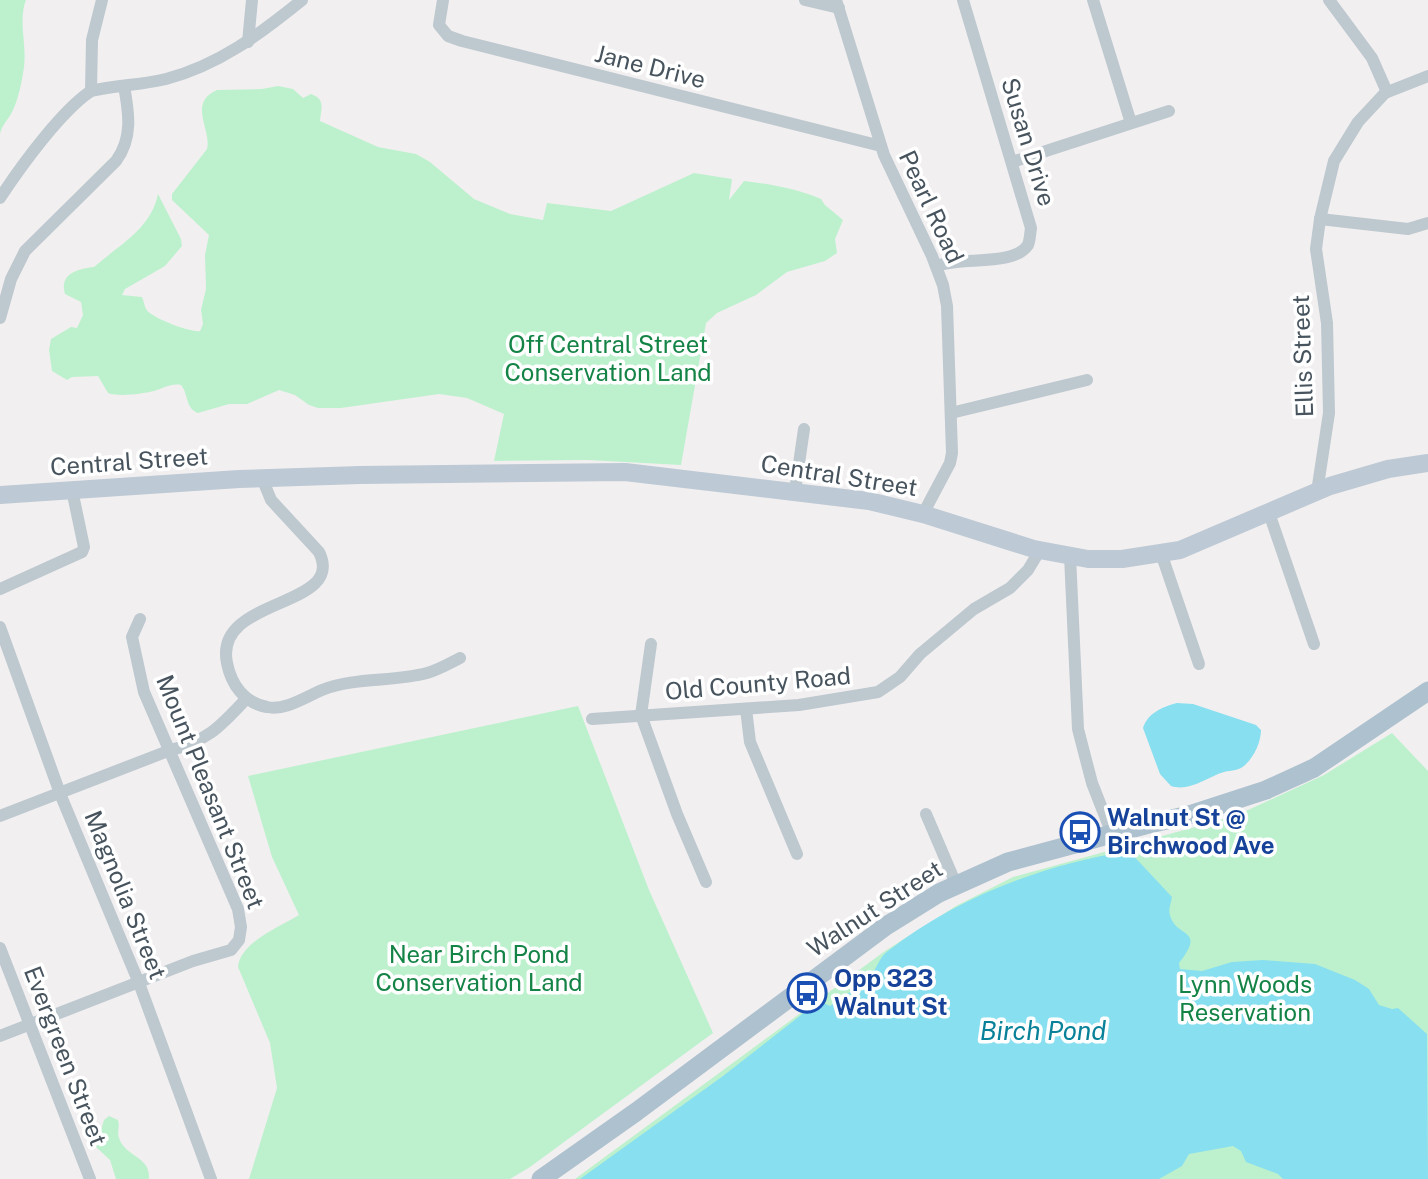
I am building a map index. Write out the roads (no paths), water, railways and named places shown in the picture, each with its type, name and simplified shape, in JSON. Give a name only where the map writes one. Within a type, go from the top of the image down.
[{"type":"main road","name":"Walnut Street","points":[[541,1179],[636,1112],[886,926],[956,884],[1008,862],[1189,815],[1266,790],[1314,768],[1428,691]]},
{"type":"street","points":[[91,91],[92,40],[102,0]]},
{"type":"street","points":[[248,42],[252,0]]},
{"type":"street","points":[[0,198],[21,167],[77,100],[91,91],[186,74],[248,42],[302,0]]},
{"type":"street","name":"Jane Drive","points":[[443,0],[439,25],[448,36],[462,41],[881,146]]},
{"type":"street","points":[[805,0],[838,4]]},
{"type":"street","name":"Susan Drive","points":[[937,266],[952,261],[1011,257],[1028,244],[1031,228],[963,0]]},
{"type":"street","points":[[1093,0],[1131,123]]},
{"type":"street","points":[[1329,0],[1372,58],[1387,92],[1428,76]]},
{"type":"street","name":"Pearl Road","points":[[838,4],[881,146],[895,182],[937,266],[947,306],[951,459],[923,514]]},
{"type":"street","points":[[0,318],[11,279],[25,251],[124,150],[128,119],[124,86]]},
{"type":"street","name":"Ellis Street","points":[[1317,492],[1329,413],[1327,323],[1316,249],[1320,219],[1334,161],[1358,122],[1387,92]]},
{"type":"street","points":[[1012,162],[1169,111]]},
{"type":"street","points":[[1320,219],[1408,229],[1428,223]]},
{"type":"street","points":[[951,413],[1087,380]]},
{"type":"street","points":[[795,491],[804,429]]},
{"type":"street","name":"Central Street","points":[[0,495],[262,478],[606,472],[645,474],[869,501],[923,514],[1040,550],[1087,559],[1122,559],[1180,550],[1317,492],[1388,469],[1428,463]]},
{"type":"street","points":[[262,478],[271,500],[319,552],[324,563],[321,578],[311,588],[241,622],[228,639],[226,660],[232,680],[246,699],[268,708],[295,703],[324,689],[427,673],[460,658]]},
{"type":"street","points":[[0,589],[82,552],[84,547],[72,490]]},
{"type":"street","points":[[1269,513],[1314,645]]},
{"type":"street","name":"Old County Road","points":[[592,719],[799,705],[878,692],[900,677],[920,654],[974,608],[1010,588],[1028,570],[1040,550]]},
{"type":"street","points":[[1161,553],[1199,664]]},
{"type":"street","points":[[1070,556],[1078,729],[1092,783],[1112,834]]},
{"type":"street","name":"Mount Pleasant Street","points":[[139,983],[193,961],[231,950],[239,940],[242,927],[238,909],[213,848],[144,692],[132,637],[140,619]]},
{"type":"street","name":"Magnolia Street","points":[[0,627],[60,794],[139,983],[211,1179]]},
{"type":"street","points":[[651,644],[640,715],[706,882]]},
{"type":"street","points":[[0,817],[168,751],[194,744],[211,734],[246,699]]},
{"type":"street","points":[[746,709],[750,742],[797,854]]},
{"type":"street","points":[[926,814],[956,884]]},
{"type":"street","name":"Evergreen Street","points":[[0,948],[90,1179]]},
{"type":"street","points":[[0,1036],[139,983]]},
{"type":"water","points":[[1177,703],[1193,704],[1256,725],[1261,730],[1261,735],[1251,758],[1240,768],[1192,786],[1171,786],[1160,774],[1143,728],[1148,718],[1156,711]]},
{"type":"water","name":"Birch Pond","points":[[1129,851],[1172,897],[1169,911],[1173,922],[1190,938],[1187,952],[1179,963],[1180,969],[1202,971],[1232,962],[1263,960],[1315,964],[1355,980],[1369,989],[1379,1005],[1398,1008],[1427,1034],[1428,1179],[1283,1179],[1278,1174],[1246,1162],[1241,1151],[1233,1146],[1189,1154],[1182,1166],[1159,1179],[580,1179],[723,1076],[819,1001],[830,1006],[865,981],[888,951],[943,915],[972,899],[1033,875],[1064,865]]},
{"type":"place","name":"Walnut St @ Birchwood Ave","points":[[1080,832]]},
{"type":"place","name":"Opp 323 Walnut St","points":[[807,993]]},
{"type":"park label","name":"Off Central Street Conservation Land","points":[[608,359]]},
{"type":"park label","name":"Near Birch Pond Conservation Land","points":[[479,969]]},
{"type":"park label","name":"Lynn Woods Reservation","points":[[1245,999]]}]
